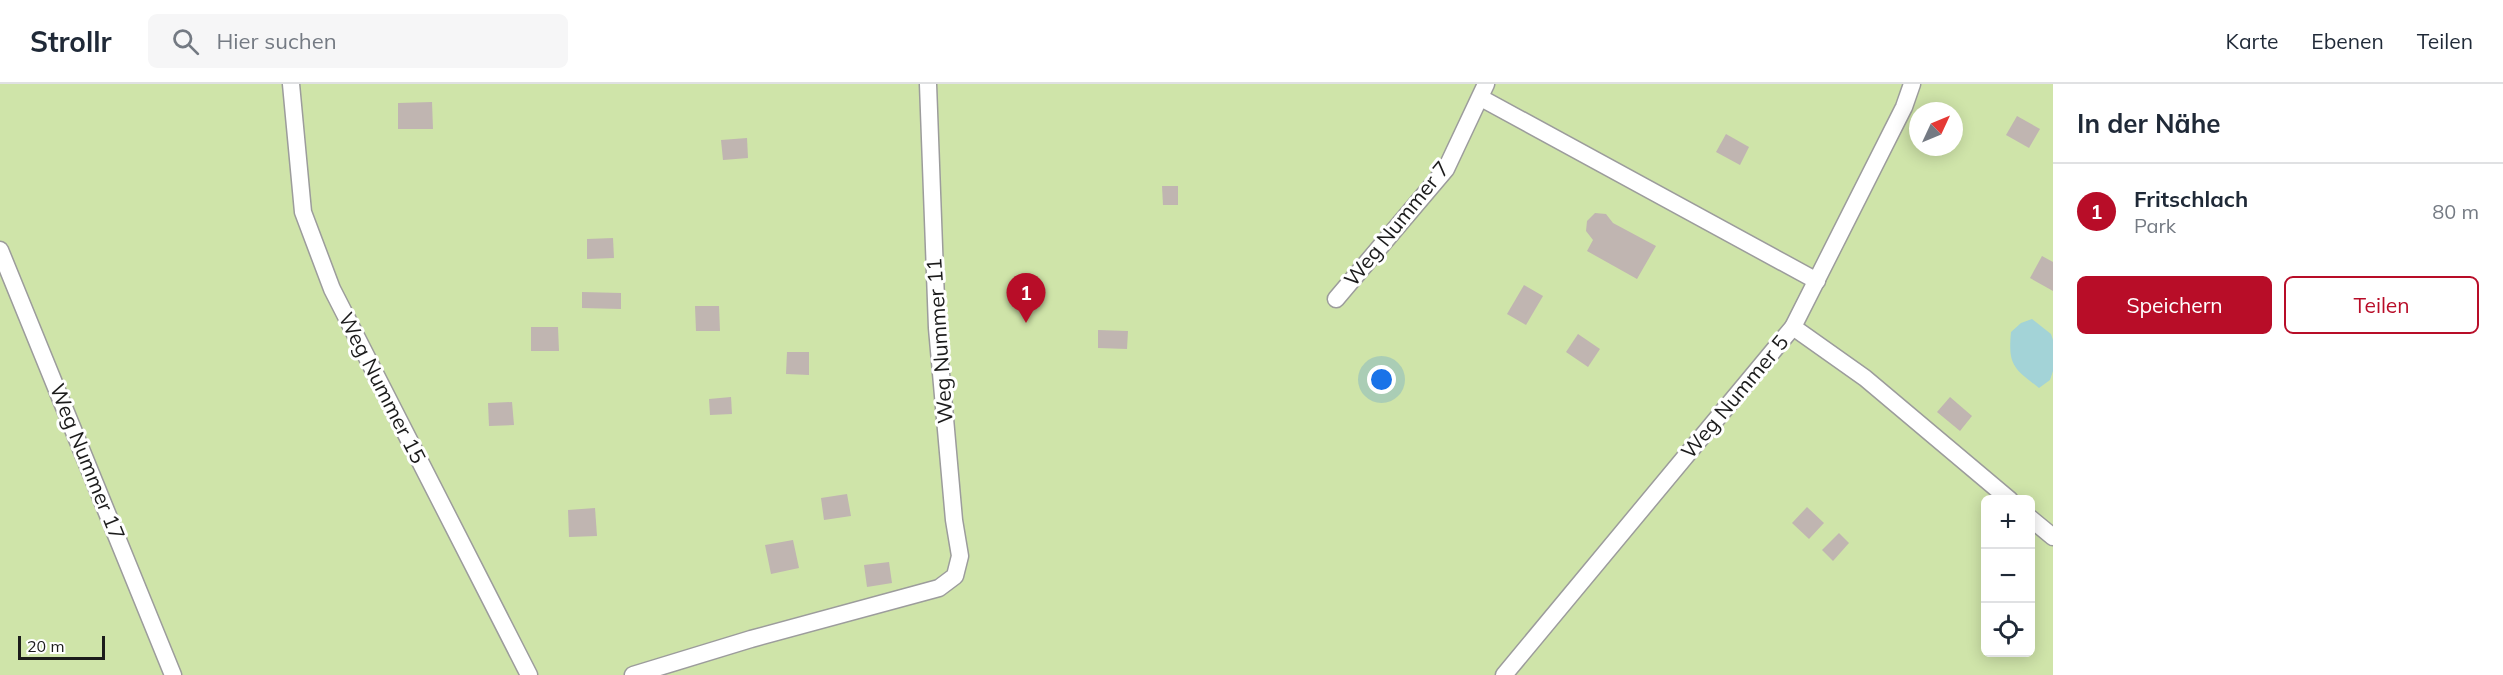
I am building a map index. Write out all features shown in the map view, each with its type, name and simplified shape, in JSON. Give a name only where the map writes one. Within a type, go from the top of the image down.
[{"type":"lane","name":"Weg Nummer 15","points":[[291,84],[303,212],[332,289],[529,675]]},
{"type":"lane","name":"Weg Nummer 11","points":[[633,675],[751,639],[939,588],[955,576],[960,556],[954,520],[937,328],[928,84]]},
{"type":"lane","name":"Weg Nummer 5","points":[[1503,675],[1793,327],[1904,107],[1912,84]]},
{"type":"lane","points":[[1483,91],[1817,281]]},
{"type":"lane","name":"Weg Nummer 7","points":[[1336,298],[1446,170],[1483,91]]},
{"type":"lane","name":"Weg Nummer 17","points":[[0,250],[173,675]]},
{"type":"lane","points":[[1793,327],[1865,378],[2004,495]]},
{"type":"lane","points":[[2035,521],[2053,537]]},
{"type":"green space","points":[[0,84],[2053,84],[2053,675],[0,675]]},
{"type":"water","points":[[2032,319],[2051,334],[2053,340],[2053,371],[2050,380],[2039,388],[2018,370],[2010,352],[2011,332],[2021,323]]},
{"type":"building","points":[[432,102],[433,129],[398,129],[398,103]]},
{"type":"building","points":[[2017,116],[2040,129],[2029,148],[2006,135]]},
{"type":"building","points":[[1726,134],[1749,147],[1740,165],[1716,152]]},
{"type":"building","points":[[747,138],[748,158],[723,160],[721,140]]},
{"type":"building","points":[[1162,186],[1178,186],[1178,205],[1163,205]]},
{"type":"building","points":[[1595,213],[1606,214],[1613,223],[1656,246],[1637,279],[1587,251],[1593,240],[1586,231],[1587,221]]},
{"type":"building","points":[[613,238],[614,258],[587,259],[587,239]]},
{"type":"building","points":[[2042,256],[2053,262],[2053,291],[2030,278]]},
{"type":"building","points":[[1524,285],[1543,296],[1526,325],[1507,314]]},
{"type":"building","points":[[582,292],[621,293],[621,309],[582,308]]},
{"type":"building","points":[[695,306],[719,306],[720,331],[696,331]]},
{"type":"building","points":[[531,327],[558,327],[559,351],[531,351]]},
{"type":"building","points":[[1098,330],[1128,331],[1127,349],[1098,348]]},
{"type":"building","points":[[1578,334],[1600,349],[1588,367],[1566,352]]},
{"type":"building","points":[[787,352],[809,352],[809,375],[786,374]]},
{"type":"building","points":[[731,397],[732,414],[710,415],[709,399]]},
{"type":"building","points":[[1950,397],[1972,416],[1960,431],[1937,412]]},
{"type":"building","points":[[512,402],[514,425],[489,426],[488,403]]},
{"type":"building","points":[[847,494],[851,516],[824,520],[821,498]]},
{"type":"building","points":[[1807,507],[1824,523],[1809,539],[1792,523]]},
{"type":"building","points":[[595,508],[597,536],[569,537],[568,510]]},
{"type":"building","points":[[1839,533],[1849,543],[1833,561],[1822,550]]},
{"type":"building","points":[[793,540],[799,568],[771,574],[765,545]]},
{"type":"building","points":[[889,562],[892,583],[867,587],[864,565]]},
{"type":"place","name":"Fritschlach","points":[[1026,323]]}]
